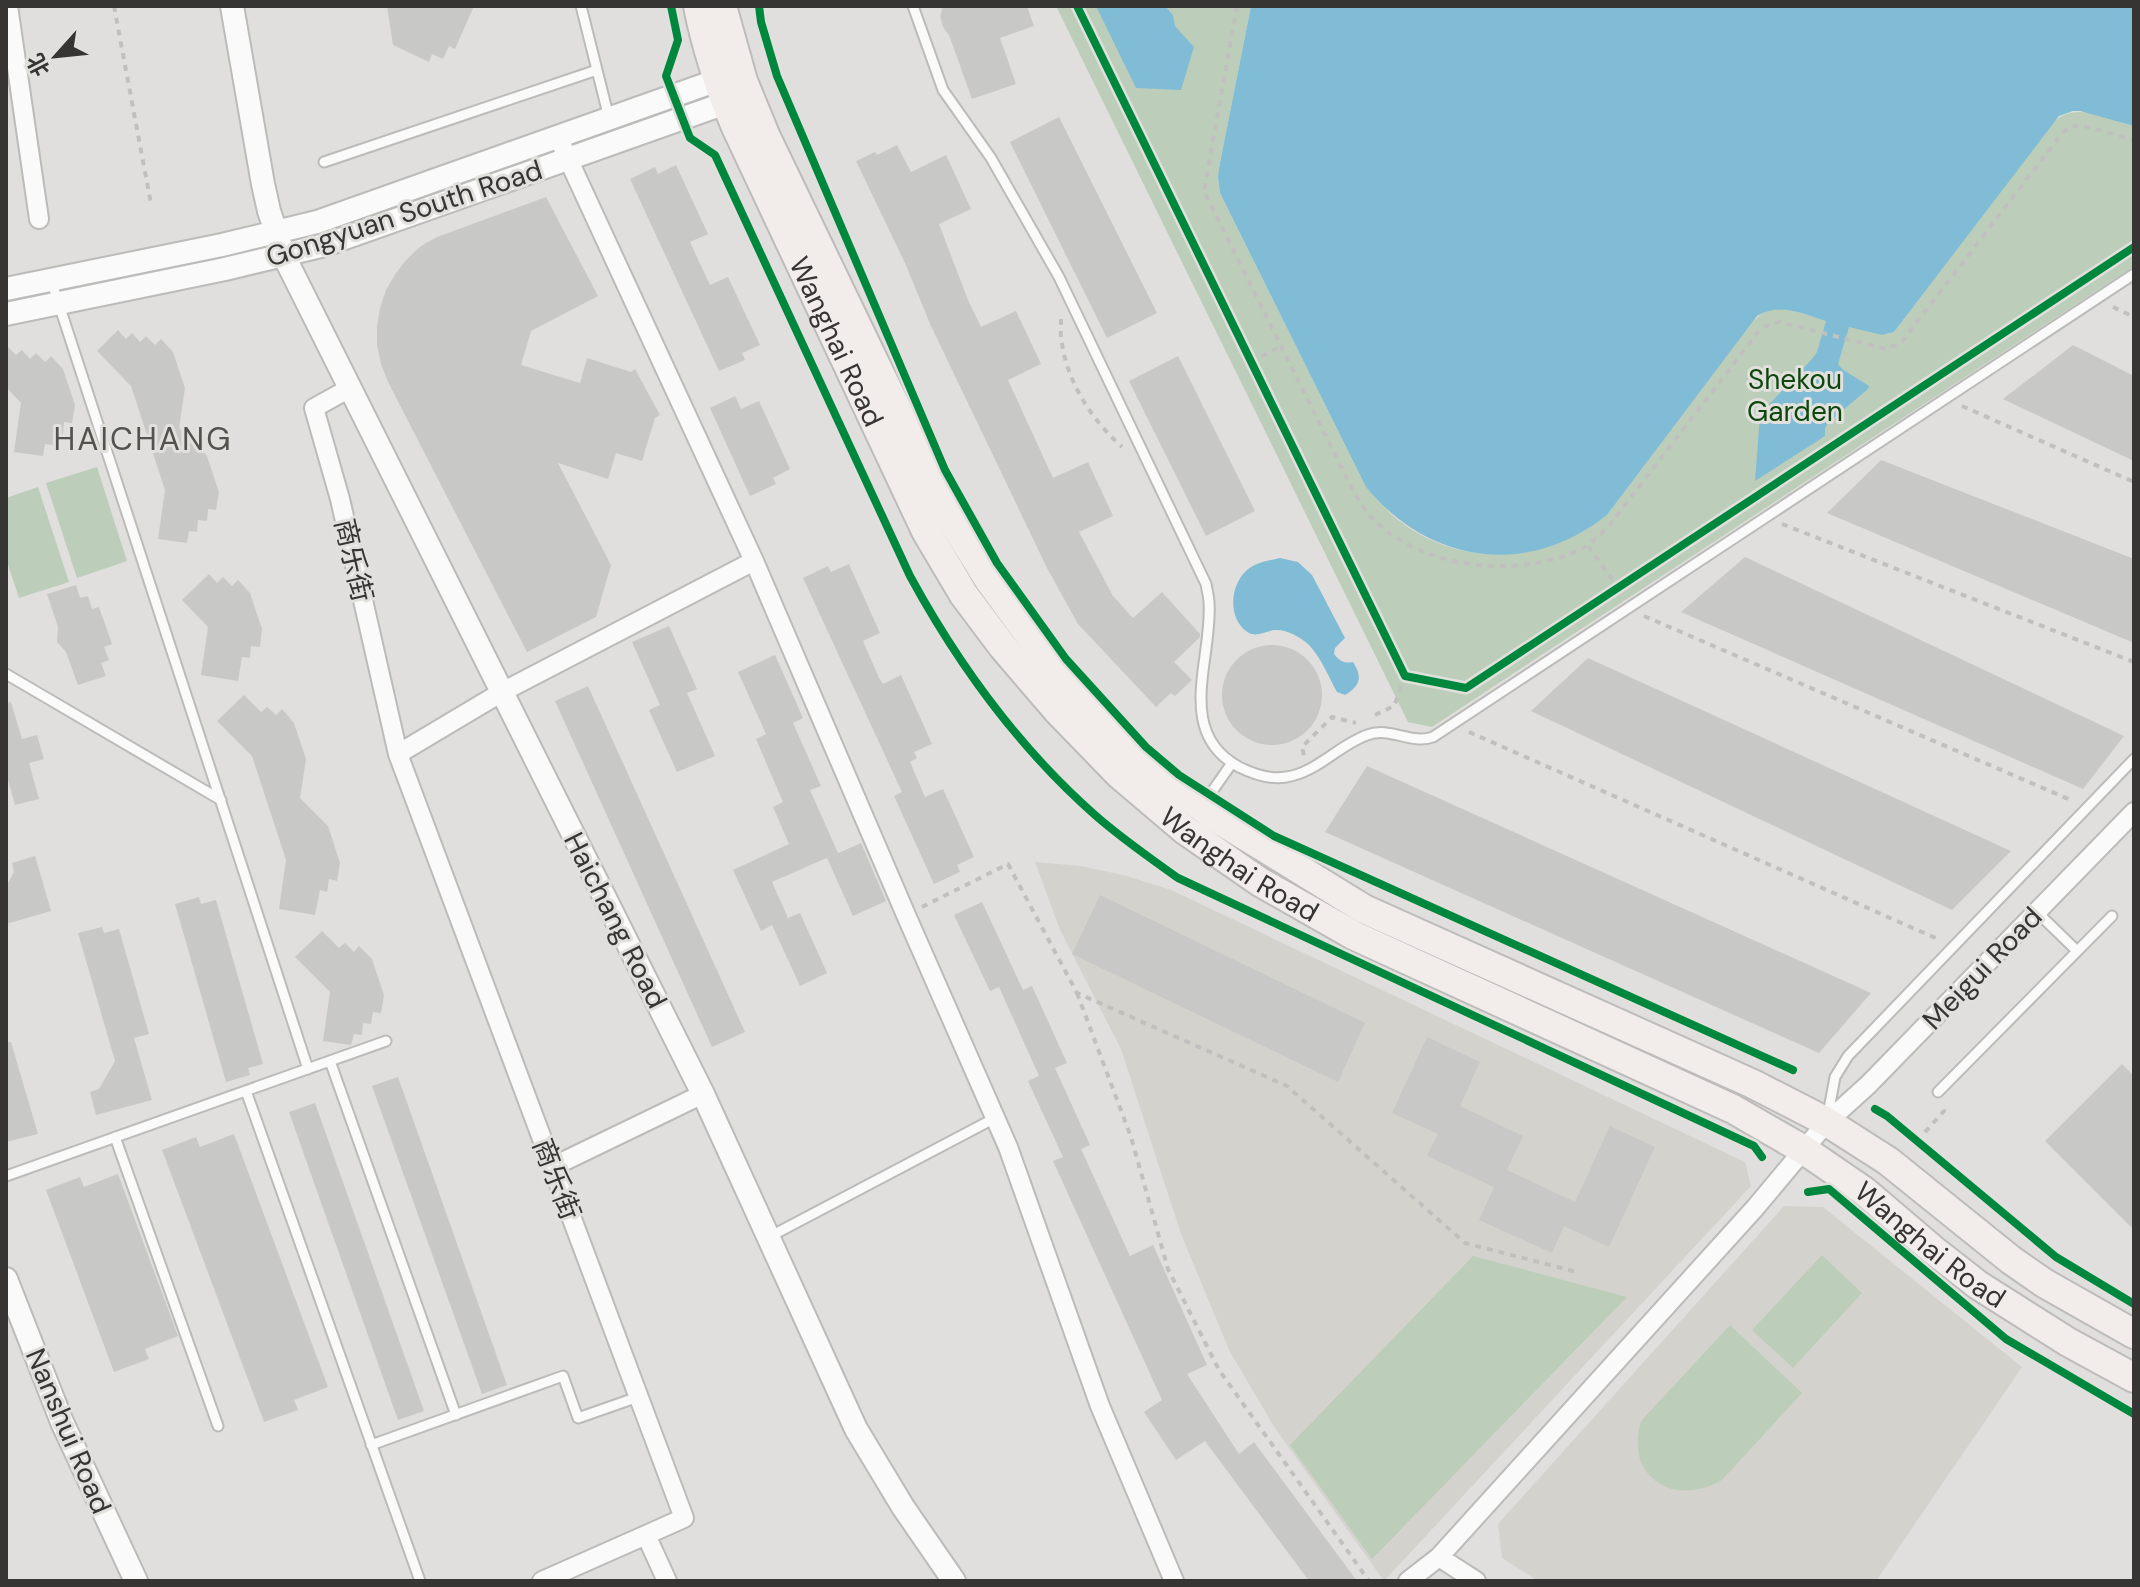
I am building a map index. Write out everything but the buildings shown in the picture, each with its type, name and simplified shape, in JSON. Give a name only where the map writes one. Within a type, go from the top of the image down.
[{"type":"main road","name":"Wanghai Road","points":[[698,6],[706,44],[766,137],[938,495],[982,568],[1043,654],[1110,730],[1201,807],[1364,909],[1753,1084],[1827,1122],[1888,1161],[1973,1232],[2033,1276],[2134,1334]]},
{"type":"main road","name":"Wanghai Road","points":[[722,6],[733,88],[926,531],[964,595],[1003,647],[1057,710],[1119,774],[1185,830],[1222,856],[1260,882],[1355,936],[1733,1109],[1804,1150],[1864,1191],[1978,1285],[2057,1335],[2134,1378]]},
{"type":"street","points":[[8,6],[39,219]]},
{"type":"street","name":"Haichang Road","points":[[232,6],[263,184],[284,256],[703,1094],[856,1429],[903,1507],[954,1581]]},
{"type":"street","name":"Gongyuan South Road","points":[[6,289],[333,217],[609,118],[733,88]]},
{"type":"street","name":"Gongyuan South Road","points":[[6,314],[284,256],[341,240],[568,159],[733,88]]},
{"type":"street","points":[[558,137],[754,561],[1008,1147],[1100,1406],[1174,1581]]},
{"type":"street","name":"商乐街","points":[[350,388],[314,408],[340,499],[398,754],[684,1518],[646,1535]]},
{"type":"street","points":[[398,754],[502,692],[754,561]]},
{"type":"street","name":"Meigui Road","points":[[1408,1581],[1439,1557],[1755,1208],[1827,1122],[1868,1085],[2134,812]]},
{"type":"street","points":[[552,1167],[703,1094]]},
{"type":"street","name":"Nanshui Road","points":[[6,1279],[62,1422],[136,1581]]},
{"type":"street","points":[[542,1581],[646,1535],[667,1581]]},
{"type":"street","points":[[1439,1557],[1476,1581]]},
{"type":"lane","points":[[581,6],[609,118]]},
{"type":"lane","points":[[913,6],[943,90],[991,158],[1059,277],[1206,584],[1209,604],[1200,706],[1205,729],[1216,748],[1232,763],[1265,777],[1286,777],[1305,771],[1366,735],[1388,732],[1420,740],[1452,725],[2134,274]]},
{"type":"lane","points":[[324,162],[597,70]]},
{"type":"lane","points":[[51,280],[308,1069]]},
{"type":"lane","points":[[6,674],[221,800]]},
{"type":"lane","points":[[1827,1122],[1831,1088],[1840,1067],[2134,759]]},
{"type":"lane","points":[[1201,807],[1232,763]]},
{"type":"lane","points":[[2037,912],[2077,951]]},
{"type":"lane","points":[[1938,1092],[2112,916]]},
{"type":"lane","points":[[6,1176],[386,1041]]},
{"type":"lane","points":[[330,1061],[456,1415]]},
{"type":"lane","points":[[246,1091],[420,1581]]},
{"type":"lane","points":[[769,1237],[995,1118]]},
{"type":"lane","points":[[115,1137],[218,1426]]},
{"type":"lane","points":[[371,1445],[563,1376],[578,1418],[638,1397]]},
{"type":"path","points":[[114,6],[151,204]]},
{"type":"path","points":[[1237,6],[1204,191],[1353,491],[1375,521],[1406,543],[1472,565],[1504,567],[1536,564],[1588,546],[1608,527],[1759,331],[1780,322],[1886,349],[1901,343],[2063,132],[2072,126],[2084,126],[2134,140]]},
{"type":"path","points":[[1061,318],[1062,345],[1077,391],[1104,431],[1125,450]]},
{"type":"path","points":[[1251,362],[1281,346]]},
{"type":"path","points":[[1244,347],[1258,376]]},
{"type":"path","points":[[1945,398],[2134,482]]},
{"type":"path","points":[[1765,518],[2134,662]]},
{"type":"path","points":[[1588,546],[1618,587]]},
{"type":"path","points":[[1605,596],[1631,579]]},
{"type":"path","points":[[1627,609],[2088,807]]},
{"type":"path","points":[[1304,757],[1302,747],[1332,717],[1358,724],[1394,706],[1405,676],[1398,662]]},
{"type":"path","points":[[1405,676],[1420,679]]},
{"type":"path","points":[[1452,725],[1954,946]]},
{"type":"path","points":[[906,915],[1008,864],[1077,993],[1131,1137],[1168,1269],[1219,1370],[1369,1581]]},
{"type":"path","points":[[1077,993],[1287,1086],[1465,1243],[1577,1272]]},
{"type":"path","points":[[1917,1141],[1944,1111],[1938,1092]]},
{"type":"path","points":[[1907,1133],[1929,1151]]},
{"type":"shaded area","points":[[1035,862],[1081,866],[1171,890],[1745,1162],[1751,1186],[1384,1581],[1275,1428],[1230,1352],[1181,1234],[1121,1049],[1060,930]]},
{"type":"shaded area","points":[[1784,1206],[1823,1207],[2022,1367],[1876,1581],[1538,1581],[1502,1558],[1498,1524]]},
{"type":"green space","name":"Shekou Garden","points":[[1056,6],[1251,6],[1219,168],[1220,193],[1366,487],[1401,522],[1425,537],[1451,547],[1478,553],[1532,551],[1583,531],[1607,515],[1752,322],[1765,311],[1783,308],[1882,335],[1894,332],[2061,116],[2092,113],[2134,126],[2134,266],[1432,727],[1408,722]]},
{"type":"green space","points":[[97,467],[127,561],[77,578],[46,483]]},
{"type":"green space","points":[[38,487],[69,582],[19,598],[6,559],[6,498]]},
{"type":"green space","points":[[1822,1255],[1862,1293],[1793,1368],[1752,1330]]},
{"type":"green space","points":[[1473,1256],[1627,1297],[1372,1559],[1290,1445]]},
{"type":"green space","points":[[1730,1325],[1802,1393],[1722,1480],[1704,1488],[1671,1488],[1657,1482],[1640,1458],[1638,1441],[1641,1421]]},
{"type":"water","points":[[1096,6],[1165,6],[1173,15],[1175,26],[1194,47],[1181,90],[1136,88]]},
{"type":"water","points":[[1251,6],[2134,6],[2134,126],[2080,111],[2059,116],[1894,332],[1882,335],[1849,327],[1838,364],[1869,386],[1829,422],[1825,436],[1755,481],[1760,414],[1817,352],[1826,321],[1792,311],[1766,312],[1757,316],[1607,515],[1577,535],[1545,548],[1513,554],[1480,554],[1449,546],[1419,533],[1391,513],[1366,487],[1220,193],[1219,168]]},
{"type":"water","points":[[1280,558],[1298,562],[1312,575],[1345,638],[1335,648],[1334,654],[1342,661],[1353,662],[1359,677],[1357,685],[1345,695],[1337,692],[1317,655],[1305,641],[1279,630],[1250,633],[1236,618],[1233,601],[1241,577],[1262,562]]},
{"type":"cycle path","points":[[671,6],[678,40],[666,76],[690,138],[715,155],[910,576],[970,673],[1040,762],[1105,823],[1178,878],[1754,1146],[1762,1157]]},
{"type":"cycle path","points":[[759,6],[777,76],[945,470],[997,563],[1066,659],[1146,747],[1179,775],[1274,836],[1793,1070]]},
{"type":"cycle path","points":[[1077,6],[1405,676],[1466,688],[2134,247]]},
{"type":"cycle path","points":[[1875,1109],[2056,1257],[2134,1304]]},
{"type":"cycle path","points":[[1808,1192],[1829,1189],[2006,1339],[2134,1414]]},
{"type":"district","name":"HAICHANG","points":[[143,439]]}]
